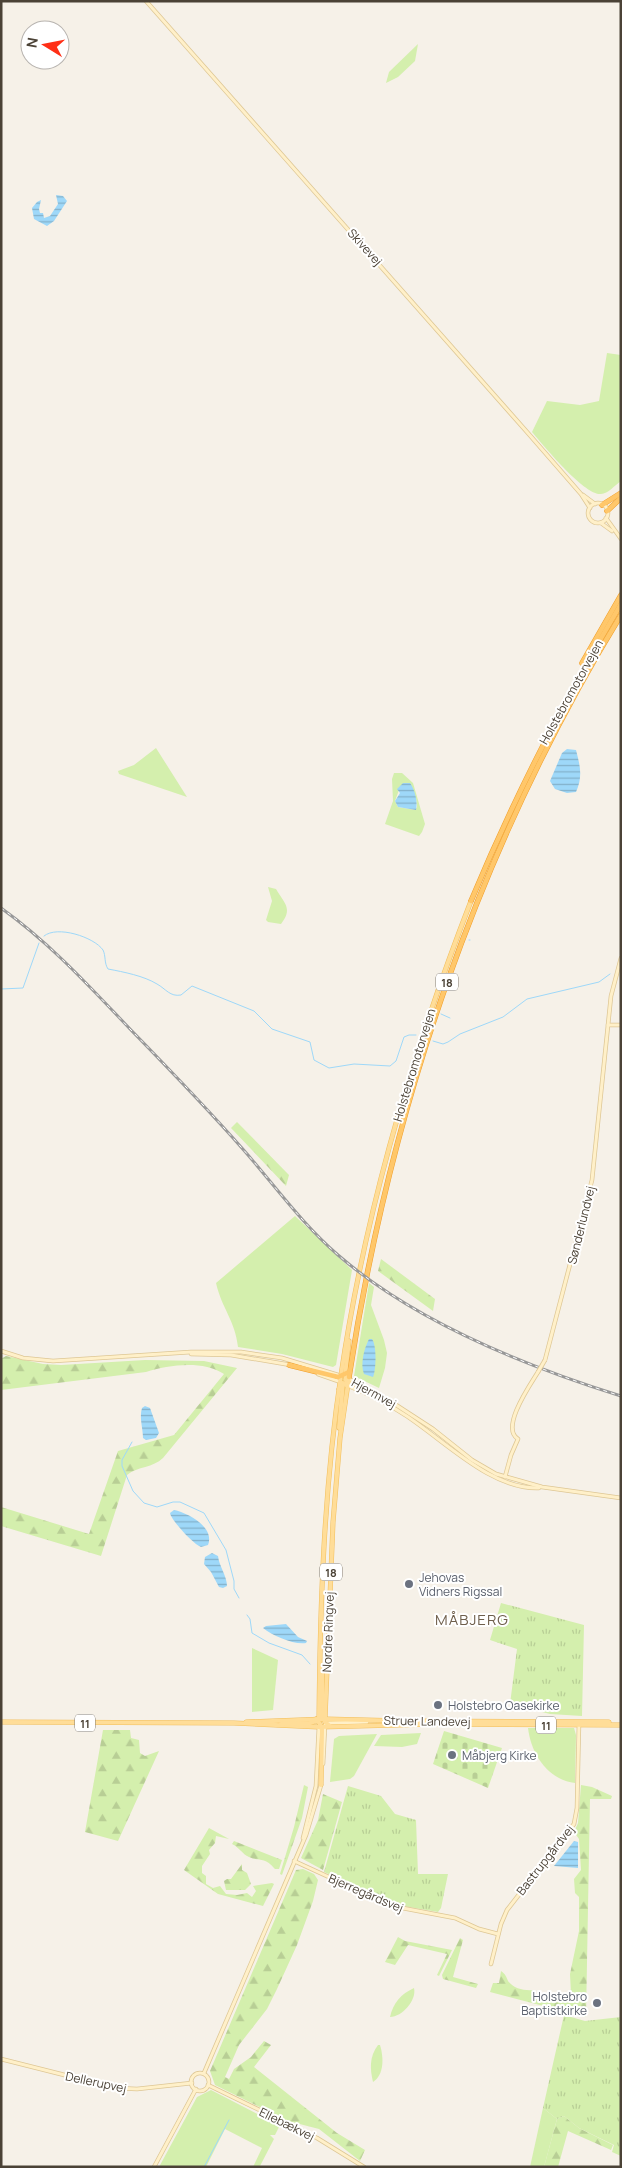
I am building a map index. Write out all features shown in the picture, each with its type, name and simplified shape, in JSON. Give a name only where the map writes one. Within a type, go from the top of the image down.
[{"type":"highway","points":[[602,505],[621,493]]},
{"type":"highway","points":[[607,511],[621,498]]},
{"type":"highway","points":[[570,692],[579,669],[621,595]]},
{"type":"highway","name":"Holstebromotorvejen","points":[[471,901],[515,800],[570,692],[621,604]]},
{"type":"highway","name":"Holstebromotorvejen","points":[[345,1379],[350,1370],[365,1280],[391,1164],[412,1087],[437,1009],[493,862],[546,751],[594,660],[621,615]]},
{"type":"highway","points":[[594,660],[621,620]]},
{"type":"highway","points":[[288,1365],[345,1379]]},
{"type":"main road","name":"Holstebromotorvejen","points":[[345,1379],[351,1318],[373,1214],[407,1086],[432,1006],[471,901]]},
{"type":"main road","name":"Nordre Ringvej","points":[[322,1722],[320,1662],[326,1521],[339,1391],[345,1379]]},
{"type":"main road","name":"Nordre Ringvej","points":[[322,1722],[326,1710],[330,1581],[345,1379]]},
{"type":"main road","points":[[345,1379],[393,1403]]},
{"type":"main road","name":"Struer Landevej","points":[[1,1722],[234,1723],[380,1720],[621,1724]]},
{"type":"main road","points":[[321,1785],[322,1722]]},
{"type":"main road","name":"Struer Landevej","points":[[234,1723],[269,1726],[322,1722],[332,1727],[579,1723]]},
{"type":"street","name":"Skivevej","points":[[146,1],[581,494],[590,508]]},
{"type":"street","name":"Skivevej","points":[[581,494],[595,504]]},
{"type":"street","points":[[615,533],[606,518],[607,511],[602,505],[595,504],[590,508],[590,518],[595,522],[601,522],[621,539]]},
{"type":"street","points":[[601,522],[606,518]]},
{"type":"street","name":"Sønderlundvej","points":[[505,1477],[518,1439],[512,1434],[514,1419],[519,1404],[545,1360],[592,1180],[612,989],[621,958]]},
{"type":"street","points":[[608,1025],[621,1025]]},
{"type":"street","name":"Hjermvej","points":[[1,1351],[23,1358],[53,1361],[217,1351],[255,1354],[308,1365],[345,1379],[405,1415],[472,1464],[514,1486],[621,1498]]},
{"type":"street","name":"Hjermvej","points":[[188,1353],[244,1357],[288,1365]]},
{"type":"street","name":"Hjermvej","points":[[393,1403],[433,1429],[486,1470],[542,1488]]},
{"type":"street","name":"Nordre Ringvej","points":[[299,1850],[316,1786],[319,1733],[322,1722]]},
{"type":"street","name":"Bastrupgårdvej","points":[[491,1964],[498,1934],[507,1910],[574,1824],[577,1808],[579,1723]]},
{"type":"street","name":"Nordre Ringvej","points":[[204,2073],[314,1814],[321,1785]]},
{"type":"street","name":"Bjerregårdsvej","points":[[294,1861],[392,1906],[455,1918],[479,1929],[498,1934]]},
{"type":"street","name":"Dellerupvej","points":[[1,2060],[116,2088],[137,2089],[192,2083]]},
{"type":"street","points":[[204,2073],[209,2080],[208,2086],[203,2090],[196,2089],[192,2083],[196,2074],[204,2073]]},
{"type":"street","name":"Ellebækvej","points":[[208,2086],[323,2141],[364,2167]]},
{"type":"street","points":[[154,2167],[196,2089]]},
{"type":"green space","points":[[418,44],[415,61],[398,77],[386,83],[389,72]]},
{"type":"green space","points":[[607,353],[621,355],[621,481],[609,491],[601,494],[585,487],[575,479],[532,432],[547,401],[580,405],[599,401]]},
{"type":"green space","points":[[156,748],[187,797],[119,774],[118,771],[134,765]]},
{"type":"green space","points":[[394,773],[402,773],[413,783],[425,824],[419,836],[385,824],[393,801],[392,779]],"holes":[[[399,790],[416,798],[417,807],[415,810],[398,807],[395,801]]]},
{"type":"green space","points":[[268,887],[276,889],[285,903],[287,914],[281,924],[266,920],[272,901]]},
{"type":"green space","points":[[237,1122],[289,1175],[286,1186],[231,1128]]},
{"type":"green space","points":[[295,1216],[352,1270],[336,1365],[333,1367],[282,1354],[238,1347],[234,1329],[216,1283]]},
{"type":"green space","points":[[381,1259],[435,1299],[433,1311],[378,1271]]},
{"type":"green space","points":[[369,1283],[374,1287],[371,1305],[387,1353],[379,1388],[354,1376]]},
{"type":"green space","points":[[6,1356],[43,1364],[61,1365],[145,1360],[204,1361],[237,1368],[163,1458],[155,1464],[127,1475],[101,1556],[1,1526],[1,1507],[89,1534],[118,1451],[174,1435],[224,1374],[206,1367],[185,1365],[165,1367],[146,1372],[1,1390],[1,1359]]},
{"type":"green space","points":[[501,1603],[584,1625],[582,1716],[550,1714],[510,1704],[517,1649],[490,1640]]},
{"type":"green space","points":[[252,1648],[278,1660],[273,1710],[252,1712]]},
{"type":"green space","points":[[528,1728],[574,1728],[576,1735],[575,1783],[557,1777],[542,1764],[533,1747]]},
{"type":"green space","points":[[103,1730],[130,1730],[131,1738],[139,1740],[140,1753],[145,1756],[159,1751],[118,1841],[85,1832]]},
{"type":"green space","points":[[444,1731],[502,1748],[488,1788],[433,1764]]},
{"type":"green space","points":[[421,1733],[417,1744],[402,1747],[374,1746],[381,1735]]},
{"type":"green space","points":[[377,1734],[354,1776],[350,1779],[330,1782],[334,1739],[339,1736]]},
{"type":"green space","points":[[304,1785],[308,1787],[302,1818],[282,1875],[280,1874]]},
{"type":"green space","points":[[581,1785],[592,1787],[612,1796],[611,1799],[590,1799],[586,2017],[490,1992],[493,1983],[499,1983],[501,1971],[513,1986],[523,1990],[534,1990],[537,1996],[559,2000],[571,1994],[570,1974],[579,1931],[579,1897],[575,1893],[574,1879],[581,1870],[579,1839],[574,1832],[578,1823]]},
{"type":"green space","points":[[348,1786],[381,1796],[395,1814],[416,1820],[418,1874],[448,1874],[441,1908],[438,1912],[397,1905],[324,1872]]},
{"type":"green space","points":[[323,1794],[342,1802],[323,1870],[301,1858],[318,1820]]},
{"type":"green space","points":[[209,1828],[229,1839],[216,1836],[215,1843],[209,1850],[210,1854],[202,1866],[202,1873],[206,1876],[206,1884],[213,1888],[220,1886],[226,1894],[237,1895],[247,1893],[252,1897],[256,1891],[253,1886],[272,1883],[274,1884],[263,1906],[218,1894],[184,1870]]},
{"type":"green space","points":[[234,1841],[282,1860],[279,1869],[275,1869],[265,1861],[247,1856],[232,1844]]},
{"type":"green space","points":[[242,1864],[242,1870],[247,1873],[251,1884],[245,1890],[226,1890],[224,1881],[231,1879]]},
{"type":"green space","points":[[303,1869],[314,1874],[318,1880],[313,1901],[297,1945],[267,2009],[239,2045],[225,2077],[229,2079],[234,2069],[251,2057],[264,2041],[271,2045],[254,2067],[337,2133],[365,2150],[360,2161],[319,2129],[288,2121],[215,2085],[210,2071],[296,1870]]},
{"type":"green space","points":[[398,1937],[405,1941],[452,1950],[439,1976],[437,1975],[447,1954],[408,1945],[395,1965],[385,1962]]},
{"type":"green space","points":[[460,1938],[463,1940],[453,1977],[478,1984],[476,1988],[443,1979],[442,1975]]},
{"type":"green space","points":[[414,1988],[413,1998],[408,2007],[399,2014],[390,2017],[393,2007],[398,2000]]},
{"type":"green space","points":[[564,2015],[585,2021],[621,2017],[621,2156],[612,2152],[614,2145],[579,2128],[564,2116],[557,2119],[543,2108]]},
{"type":"green space","points":[[378,2045],[380,2045],[381,2050],[382,2066],[377,2079],[373,2082],[371,2063]]},
{"type":"green space","points":[[211,2090],[277,2124],[279,2127],[275,2135],[270,2135],[274,2139],[260,2166],[253,2167],[262,2148],[225,2129],[206,2167],[159,2167],[197,2097]]},
{"type":"green space","points":[[543,2108],[557,2119],[544,2167],[530,2167]]},
{"type":"green space","points":[[564,2116],[579,2128],[613,2145],[611,2150],[568,2131],[558,2167],[544,2167],[557,2119]]},
{"type":"water","points":[[56,195],[63,196],[67,201],[54,221],[47,226],[34,219],[32,208],[41,200],[40,213],[43,213],[44,218],[50,216],[58,204]]},
{"type":"water","points":[[567,749],[576,750],[580,766],[580,776],[576,792],[567,793],[555,789],[550,781],[562,753]]},
{"type":"water","points":[[403,783],[410,783],[413,789],[416,810],[398,807],[395,801],[400,793],[397,789]]},
{"type":"water","points":[[369,1339],[372,1339],[374,1342],[375,1364],[373,1377],[364,1374],[362,1366],[364,1352]]},
{"type":"water","points":[[145,1406],[150,1408],[159,1433],[156,1438],[146,1440],[143,1438],[141,1419],[142,1408]]},
{"type":"water","points":[[174,1510],[186,1514],[204,1527],[208,1532],[208,1545],[201,1547],[188,1537],[171,1516],[170,1513]]},
{"type":"water","points":[[212,1553],[218,1556],[226,1578],[227,1586],[223,1588],[219,1587],[204,1564],[205,1557]]},
{"type":"water","points":[[286,1624],[298,1637],[307,1641],[306,1643],[296,1643],[284,1639],[263,1628]]},
{"type":"water","points":[[574,1841],[578,1842],[578,1868],[554,1866]]},
{"type":"waterway","points":[[44,936],[50,933],[66,932],[84,937],[103,950],[108,969],[146,979],[174,995],[181,995],[192,986],[254,1011],[272,1029],[310,1042],[314,1060],[329,1068],[354,1064],[390,1066],[396,1061],[404,1037],[416,1035]]},
{"type":"waterway","points":[[1,989],[23,988],[39,943]]},
{"type":"waterway","points":[[433,1041],[443,1044],[460,1034],[503,1017],[527,999],[599,982],[610,974]]},
{"type":"waterway","points":[[441,1014],[450,1018]]},
{"type":"waterway","points":[[132,1442],[122,1460],[122,1466],[133,1491],[144,1503],[157,1507],[180,1502],[204,1513],[226,1550],[234,1581],[234,1589],[239,1598]]},
{"type":"waterway","points":[[247,1615],[250,1619],[252,1633],[269,1643],[302,1655],[310,1664]]},
{"type":"waterway","points":[[204,2167],[229,2120]]},
{"type":"railway","points":[[1,908],[53,950],[84,981],[214,1117],[312,1230],[338,1255],[368,1279],[401,1301],[472,1339],[547,1371],[621,1396]]},
{"type":"place","name":"Jehovas Vidners Rigssal","points":[[409,1584]]},
{"type":"place","name":"Holstebro Oasekirke","points":[[438,1705]]},
{"type":"place","name":"Måbjerg Kirke","points":[[452,1755]]},
{"type":"place","name":"Holstebro Baptistkirke","points":[[597,2003]]},
{"type":"district","name":"MÅBJERG","points":[[472,1619]]}]
